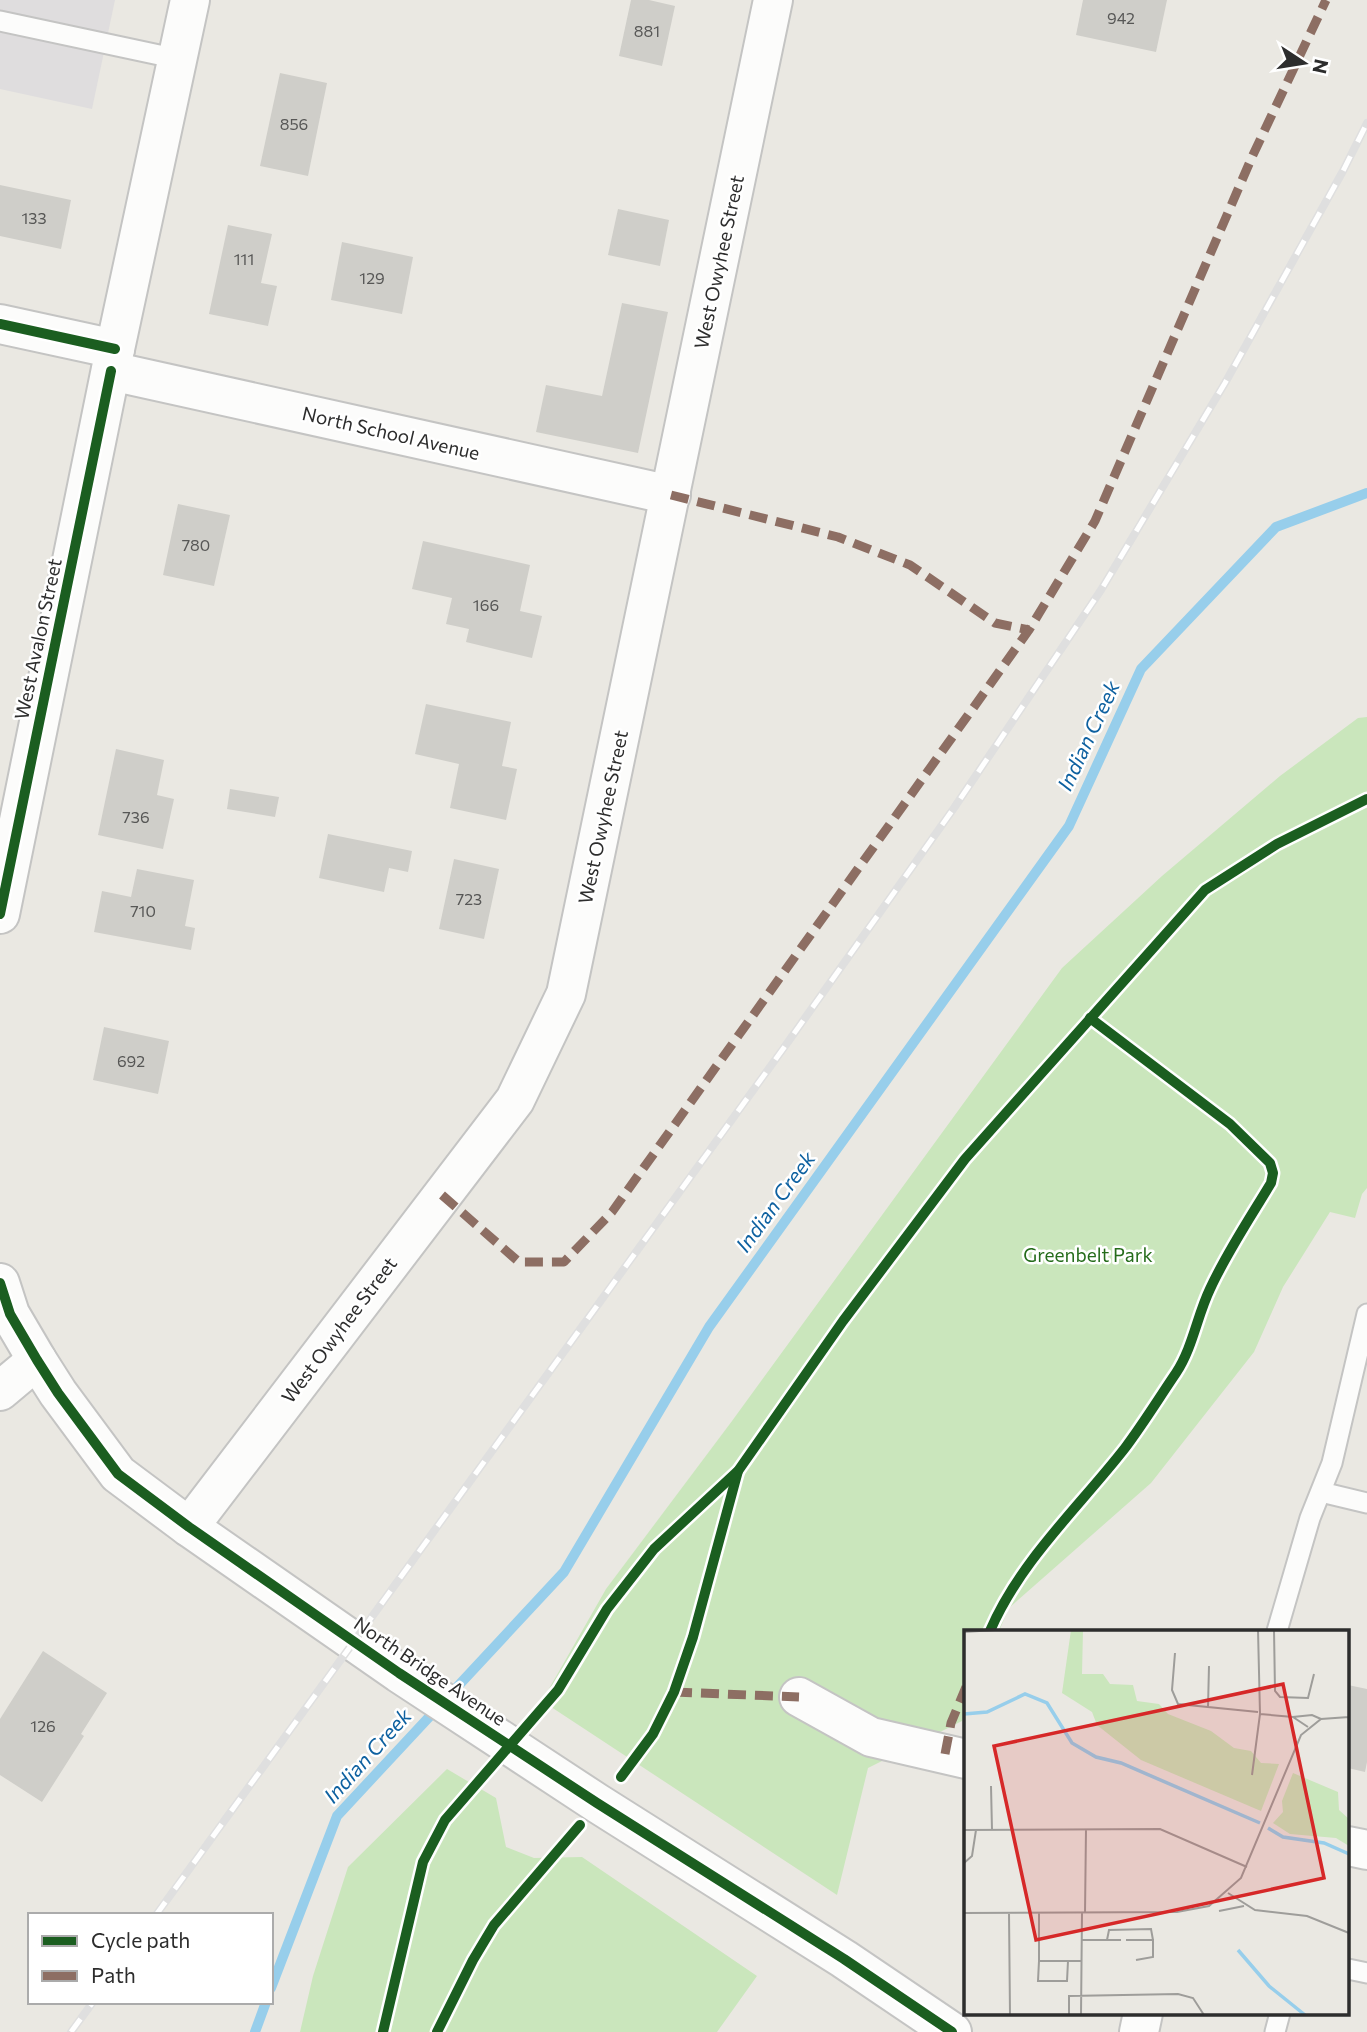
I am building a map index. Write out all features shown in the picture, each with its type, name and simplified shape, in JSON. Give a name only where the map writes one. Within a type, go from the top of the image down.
[{"type":"street","name":"West Avalon Street","points":[[0,914],[113,360],[190,0]]},
{"type":"street","name":"West Owyhee Street","points":[[189,1527],[515,1100],[566,994],[773,0]]},
{"type":"street","name":"North School Avenue","points":[[0,324],[113,360],[671,495]]},
{"type":"street","points":[[0,1283],[10,1314],[37,1360],[0,1391]]},
{"type":"street","name":"North Bridge Avenue","points":[[37,1360],[118,1474],[189,1527],[398,1673],[844,1959],[952,2032]]},
{"type":"street","points":[[799,1697],[871,1737],[964,1759]]},
{"type":"street","points":[[1139,2032],[1143,2014]]},
{"type":"lane","points":[[0,21],[178,59]]},
{"type":"lane","points":[[1277,1630],[1310,1518],[1332,1463],[1367,1314]]},
{"type":"lane","points":[[1321,1492],[1367,1503]]},
{"type":"lane","points":[[1275,2032],[1280,2014]]},
{"type":"shaded area","points":[[0,0],[115,0],[92,109],[0,89]]},
{"type":"green space","name":"Greenbelt Park","points":[[1367,717],[1367,1188],[1362,1194],[1355,1218],[1330,1212],[1283,1287],[1254,1352],[1151,1483],[1009,1608],[999,1630],[964,1630],[962,1721],[868,1768],[837,1895],[542,1701],[606,1589],[732,1421],[1062,968],[1162,876],[1280,776],[1358,718]]},
{"type":"green space","points":[[447,1769],[496,1798],[506,1847],[534,1858],[582,1857],[757,1976],[717,2032],[300,2032],[313,1976],[348,1867]]},
{"type":"building","points":[[631,0],[649,0],[675,6],[662,66],[619,56]]},
{"type":"building","points":[[1083,0],[1167,0],[1156,52],[1076,35]]},
{"type":"building","points":[[280,73],[327,83],[308,176],[260,166]]},
{"type":"building","points":[[0,185],[71,200],[61,249],[0,236]]},
{"type":"building","points":[[618,209],[669,220],[660,266],[608,255]]},
{"type":"building","points":[[228,225],[272,234],[261,283],[277,286],[268,326],[209,314]]},
{"type":"building","points":[[342,242],[413,257],[402,314],[331,300]]},
{"type":"building","points":[[622,303],[668,312],[638,453],[536,432],[546,385],[602,396]]},
{"type":"building","points":[[178,504],[230,515],[214,586],[163,575]]},
{"type":"building","points":[[423,541],[530,565],[520,611],[542,616],[532,658],[466,642],[469,629],[446,624],[452,598],[412,589]]},
{"type":"building","points":[[426,704],[511,722],[502,766],[517,769],[506,820],[450,808],[459,764],[415,754]]},
{"type":"building","points":[[116,749],[164,760],[157,795],[174,799],[163,849],[98,835]]},
{"type":"building","points":[[230,789],[279,797],[275,817],[227,809]]},
{"type":"building","points":[[328,834],[412,851],[408,872],[389,868],[384,892],[319,878]]},
{"type":"building","points":[[454,859],[499,869],[484,939],[439,929]]},
{"type":"building","points":[[137,869],[194,880],[185,926],[195,928],[191,950],[94,932],[102,891],[131,897]]},
{"type":"building","points":[[104,1027],[169,1041],[158,1094],[93,1080]]},
{"type":"building","points":[[43,1651],[107,1693],[81,1734],[84,1736],[42,1802],[0,1775],[0,1719]]},
{"type":"building","points":[[1350,1685],[1367,1689],[1365,1772],[1350,1768]]},
{"type":"waterway","name":"Indian Creek","points":[[273,1983],[337,1816],[564,1572],[709,1327],[1069,826],[1141,669],[1276,527],[1367,493]]},
{"type":"waterway","name":"Indian Creek","points":[[255,2032],[265,2004]]},
{"type":"railway","points":[[157,1913],[783,1049],[954,808],[1101,590],[1225,383],[1367,123]]},
{"type":"railway","points":[[71,2032],[92,2004]]},
{"type":"marked path","points":[[442,1195],[519,1262],[564,1262],[612,1212],[1029,630],[1095,521],[1252,157],[1326,0]]},
{"type":"marked path","points":[[671,495],[838,537],[910,565],[995,623],[1029,630]]},
{"type":"marked path","points":[[674,1692],[799,1697]]},
{"type":"marked path","points":[[945,1754],[951,1723],[964,1692]]},
{"type":"cycle path","points":[[0,324],[115,349]]},
{"type":"cycle path","points":[[0,914],[111,371]]},
{"type":"cycle path","points":[[383,2032],[423,1862],[445,1820],[558,1690],[607,1609],[654,1549],[738,1471],[843,1321],[965,1159],[1205,890],[1277,844],[1367,799]]},
{"type":"cycle path","points":[[990,1630],[1017,1581],[1125,1448],[1176,1373],[1187,1353],[1217,1275],[1271,1183],[1273,1173],[1270,1163],[1230,1124],[1090,1018]]},
{"type":"cycle path","points":[[0,1283],[10,1314],[37,1360],[118,1474],[189,1527],[399,1673],[597,1803],[844,1959],[952,2032]]},
{"type":"cycle path","points":[[621,1777],[653,1734],[674,1692],[693,1637],[738,1471]]},
{"type":"cycle path","points":[[437,2032],[494,1925],[580,1825]]}]
